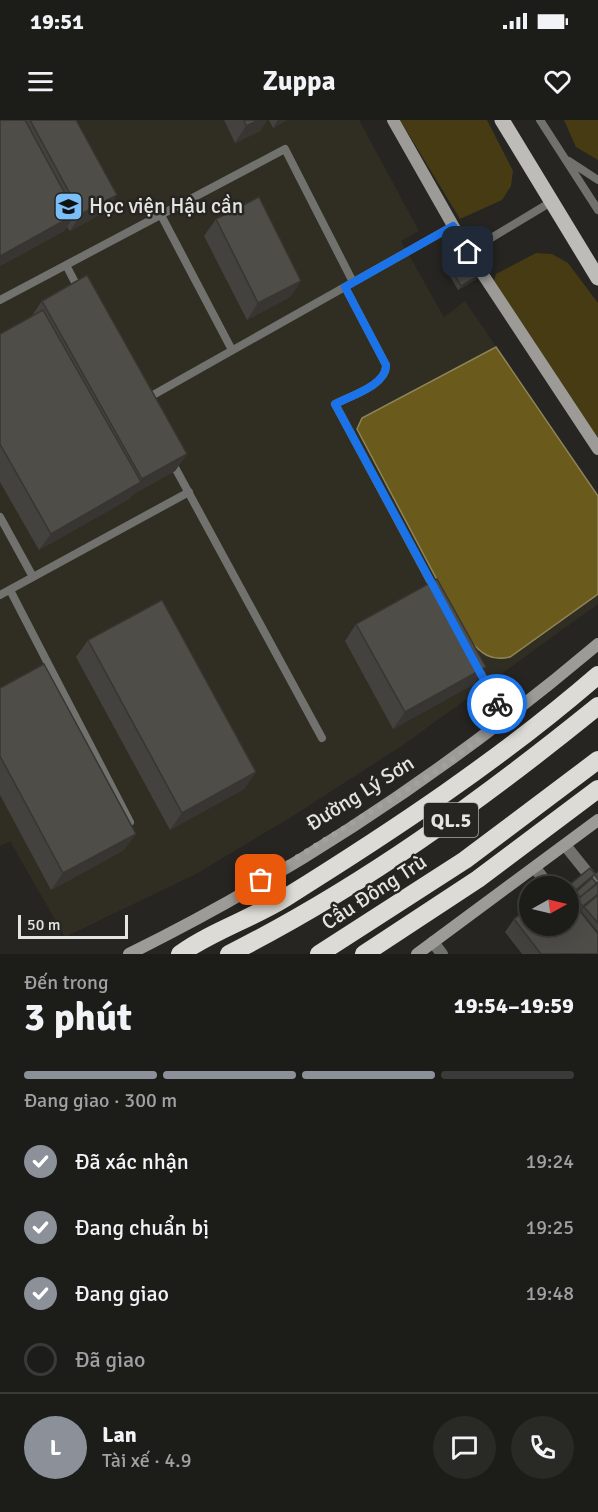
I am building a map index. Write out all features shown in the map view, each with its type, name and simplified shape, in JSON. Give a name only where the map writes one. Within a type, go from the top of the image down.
[{"type":"highway","name":"Cầu Đông Trù","points":[[180,954],[282,900],[433,802],[511,745],[598,675]]},
{"type":"highway","name":"Cầu Đông Trù","points":[[229,954],[295,921],[445,824],[598,706]]},
{"type":"highway","name":"Cầu Đông Trù","points":[[319,954],[465,860],[598,760]]},
{"type":"highway","points":[[364,954],[478,879],[598,789]]},
{"type":"main road","points":[[502,120],[598,278]]},
{"type":"street","points":[[393,120],[468,252],[598,449]]},
{"type":"street","name":"Đường Lý Sơn","points":[[129,954],[180,928],[322,844],[443,767],[598,644]]},
{"type":"street","points":[[417,954],[598,820]]},
{"type":"street","points":[[565,845],[598,886]]},
{"type":"street","points":[[535,868],[541,876]]},
{"type":"street","points":[[434,942],[442,954]]},
{"type":"lane","points":[[540,120],[598,210]]},
{"type":"lane","points":[[0,300],[285,149],[353,282]]},
{"type":"lane","points":[[565,159],[598,180]]},
{"type":"lane","points":[[468,252],[551,201]]},
{"type":"lane","points":[[161,215],[232,350]]},
{"type":"lane","points":[[140,402],[453,226]]},
{"type":"lane","points":[[66,265],[82,294]]},
{"type":"lane","points":[[345,287],[386,365],[386,371],[380,380],[335,404],[442,602]]},
{"type":"lane","points":[[135,393],[146,412]]},
{"type":"lane","points":[[167,452],[322,738]]},
{"type":"lane","points":[[0,595],[189,492]]},
{"type":"lane","points":[[0,517],[33,577]]},
{"type":"lane","points":[[10,590],[130,822]]},
{"type":"lane","points":[[470,654],[505,719]]},
{"type":"shaded area","points":[[0,120],[359,120],[419,231],[401,241],[444,317],[465,301],[598,496],[598,604],[403,745],[293,816],[196,874],[65,937],[10,841],[0,846]]},
{"type":"shaded area","points":[[400,120],[487,120],[513,171],[511,186],[502,200],[460,219]]},
{"type":"shaded area","points":[[564,120],[598,120],[598,160],[576,147]]},
{"type":"shaded area","points":[[536,253],[552,254],[568,263],[598,303],[598,440],[494,281],[496,274]]},
{"type":"shaded area","points":[[496,347],[598,496],[598,594],[510,657],[503,658],[487,655],[469,640],[357,429],[362,418]]},
{"type":"building","points":[[0,120],[25,120],[76,214],[0,256]]},
{"type":"building","points":[[30,120],[76,120],[117,195],[81,214]]},
{"type":"building","points":[[244,120],[259,120],[246,126]]},
{"type":"building","points":[[259,197],[301,281],[258,303],[216,219]]},
{"type":"building","points":[[463,249],[478,276],[461,286],[446,259]]},
{"type":"building","points":[[87,275],[187,454],[142,479],[42,301]]},
{"type":"building","points":[[43,310],[141,482],[51,534],[0,444],[0,334]]},
{"type":"building","points":[[437,579],[486,667],[405,712],[356,624]]},
{"type":"building","points":[[162,600],[256,772],[182,813],[88,640]]},
{"type":"building","points":[[44,664],[136,834],[63,873],[0,756],[0,688]]},
{"type":"building","points":[[590,868],[595,874],[579,887],[579,877]]},
{"type":"building","points":[[592,878],[597,884],[580,897],[579,889]]},
{"type":"building","points":[[598,882],[598,894],[583,906],[579,898]]},
{"type":"building","points":[[598,895],[598,923],[584,907]]},
{"type":"building","points":[[579,910],[598,934],[598,954],[541,954],[527,936],[579,936]]},
{"type":"building","points":[[519,915],[519,925],[514,919]]},
{"type":"way so far","points":[[261,880],[443,767],[505,719],[497,704]]},
{"type":"place","name":"Học viện Hậu cần","points":[[68,206]]},
{"type":"route","points":[[468,252],[453,226],[345,287],[386,365],[386,371],[380,380],[335,404],[497,704]]}]
